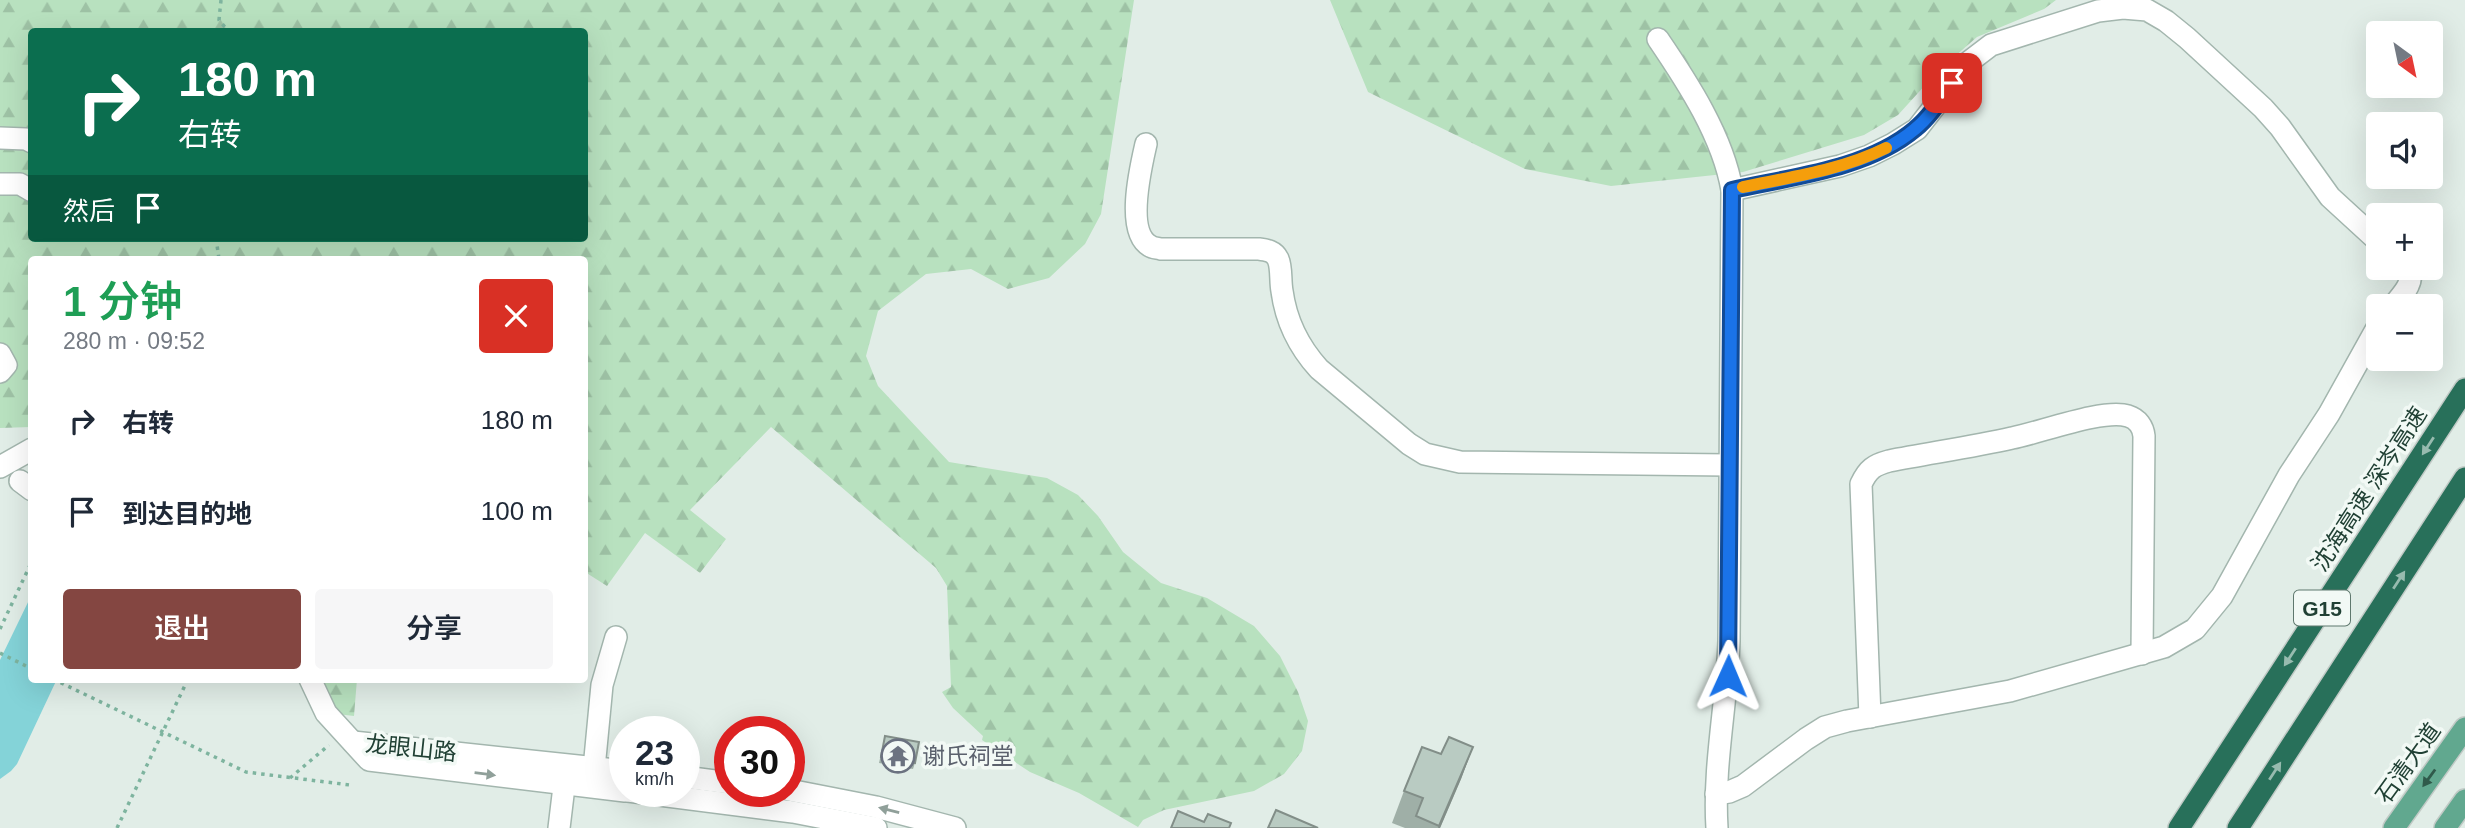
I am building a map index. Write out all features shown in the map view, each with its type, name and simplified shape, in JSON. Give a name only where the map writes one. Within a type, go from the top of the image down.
[{"type":"highway","name":"沈海高速 深岑高速","points":[[2179,828],[2465,389]]},
{"type":"highway","name":"G15","points":[[2238,828],[2465,478]]},
{"type":"main road","name":"石清大道","points":[[2394,828],[2465,728]]},
{"type":"main road","points":[[2445,828],[2465,800]]},
{"type":"street","points":[[1732,190],[1840,166],[1869,156],[1917,129],[1970,61],[1991,45],[2098,11],[2123,8],[2147,10],[2187,38],[2263,108],[2280,127],[2330,197],[2366,230]]},
{"type":"street","points":[[1658,39],[1697,101],[1725,161],[1732,190],[1728,676],[1717,767],[1717,828]]},
{"type":"street","points":[[0,138],[28,140]]},
{"type":"street","points":[[1146,144],[1136,206],[1141,236],[1149,246],[1161,249],[1259,248],[1271,251],[1277,257],[1289,322],[1308,356],[1319,369],[1425,454],[1460,462],[1729,465]]},
{"type":"street","points":[[0,184],[20,184],[28,189]]},
{"type":"street","points":[[1716,794],[1743,786],[1825,727],[2010,691],[2142,654],[2180,640],[2195,629],[2222,596],[2289,475],[2329,414],[2366,348]]},
{"type":"street","points":[[0,354],[6,365],[0,372]]},
{"type":"street","points":[[1870,717],[1861,484],[1867,472],[1876,465],[1889,461],[2013,438],[2083,420],[2115,415],[2128,416],[2138,422],[2143,428],[2144,436],[2142,654]]},
{"type":"street","points":[[0,467],[28,451]]},
{"type":"street","points":[[594,777],[602,685],[616,637]]},
{"type":"street","name":"龙眼山路","points":[[312,683],[326,713],[369,760],[594,777],[609,774]]},
{"type":"street","points":[[559,828],[566,774]]},
{"type":"street","name":"龙眼山路","points":[[594,777],[609,784]]},
{"type":"street","points":[[805,793],[876,807],[955,828]]},
{"type":"street","name":"龙眼山路","points":[[700,800],[793,812],[876,828]]},
{"type":"path","points":[[221,0],[219,20],[226,28]]},
{"type":"path","points":[[0,629],[28,570]]},
{"type":"path","points":[[1,654],[28,666]]},
{"type":"path","points":[[61,683],[246,772],[350,785]]},
{"type":"path","points":[[117,828],[186,683]]},
{"type":"path","points":[[290,778],[348,737]]},
{"type":"green space","points":[[0,0],[1134,0],[1101,214],[1085,244],[1049,278],[1008,289],[971,269],[926,274],[878,311],[866,356],[878,386],[949,462],[1047,478],[1078,495],[1098,516],[1123,552],[1161,583],[1207,598],[1254,626],[1280,656],[1298,692],[1308,721],[1302,751],[1284,774],[1254,791],[1164,810],[1143,820],[1138,827],[1079,793],[1030,772],[982,740],[983,736],[953,708],[942,692],[951,687],[947,586],[936,568],[771,427],[690,510],[726,539],[700,573],[645,533],[607,586],[588,574],[588,256],[28,256],[28,427],[0,428]]},
{"type":"green space","points":[[1330,0],[2056,0],[2044,9],[1977,37],[1938,71],[1898,115],[1864,135],[1743,172],[1611,186],[1525,169],[1368,92]]},
{"type":"green space","points":[[318,683],[357,683],[354,716],[337,714]]},
{"type":"water","points":[[28,602],[28,683],[55,683],[17,764],[0,779],[0,660]]},
{"type":"building","name":"谢氏祠堂","points":[[885,736],[919,742],[915,763],[881,757]]},
{"type":"building","points":[[1449,737],[1473,747],[1439,826],[1416,816],[1423,798],[1404,791],[1422,747],[1441,754]]},
{"type":"building","points":[[1276,810],[1318,828],[1268,828]]},
{"type":"building","points":[[1178,811],[1204,822],[1208,814],[1231,823],[1229,828],[1171,828]]},
{"type":"slow traffic","points":[[1743,187],[1840,166],[1886,148]]},
{"type":"place","name":"谢氏祠堂","points":[[898,756]]},
{"type":"route","points":[[1728,676],[1732,190],[1840,166],[1894,144],[1917,129],[1952,83]]}]
